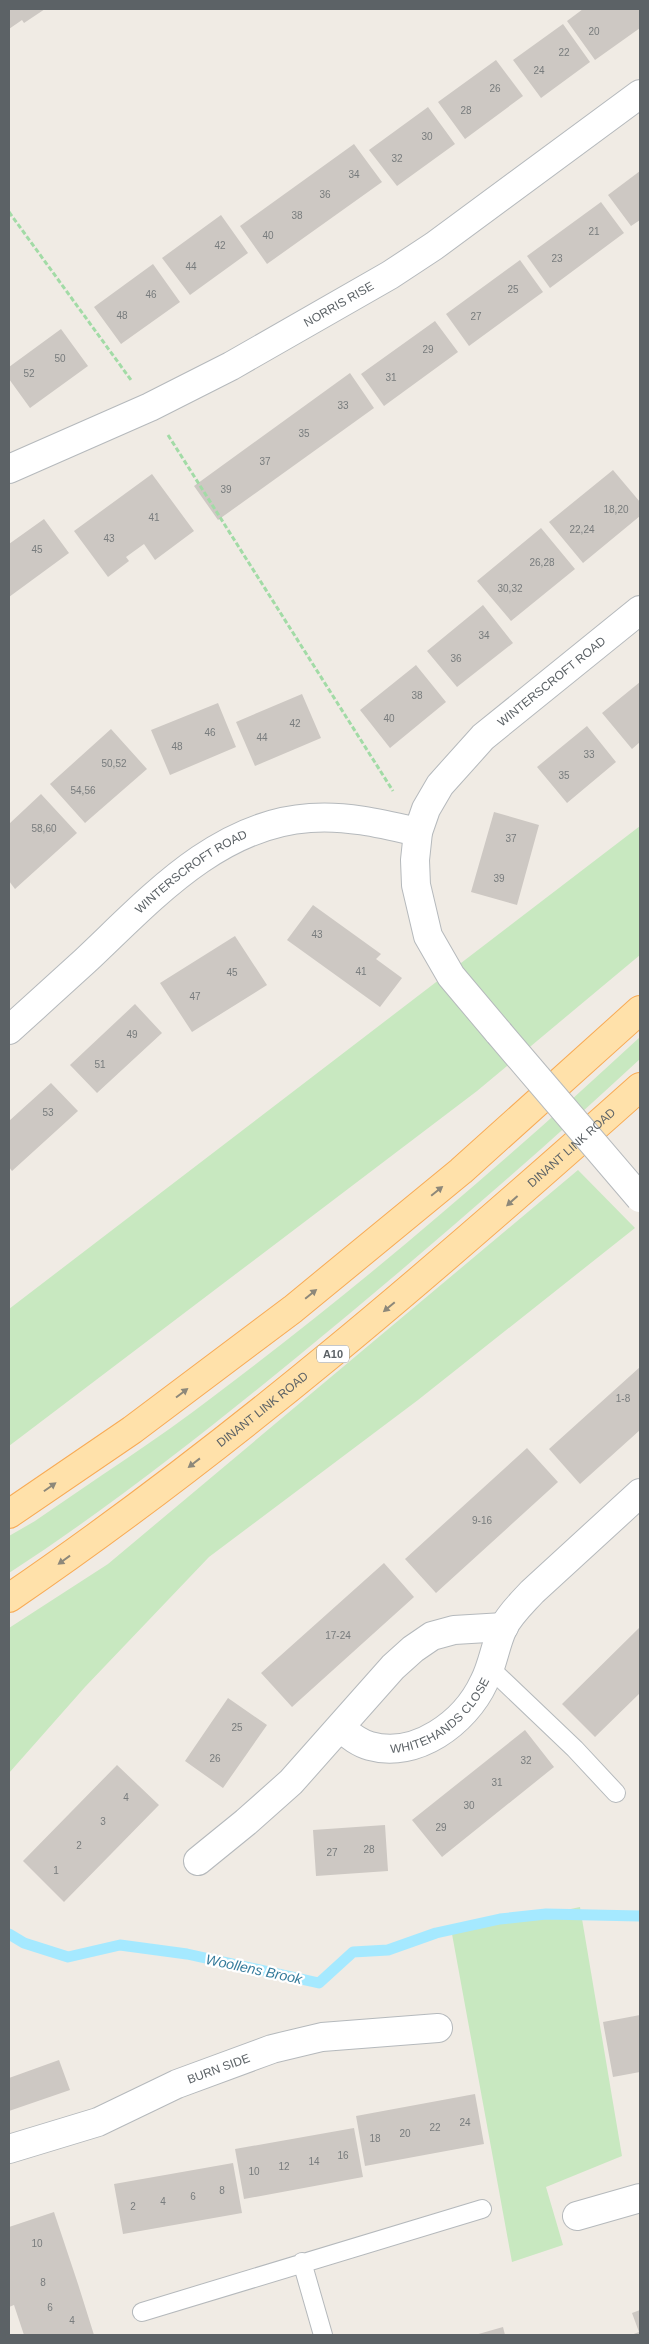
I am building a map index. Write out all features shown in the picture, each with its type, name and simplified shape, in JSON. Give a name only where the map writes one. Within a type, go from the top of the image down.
[{"type":"main road","points":[[9,1514],[132,1430],[293,1309],[461,1171],[640,1010]]},
{"type":"main road","name":"DINANT LINK ROAD","points":[[9,1598],[158,1492],[330,1356],[476,1233],[640,1087]]},
{"type":"street","name":"NORRIS RISE","points":[[9,469],[150,407],[274,342],[390,275],[434,246],[640,94]]},
{"type":"street","name":"WINTERSCROFT ROAD","points":[[640,610],[483,737],[440,785],[426,809],[418,832],[415,860],[416,885],[428,936],[451,976],[640,1198]]},
{"type":"street","name":"WINTERSCROFT ROAD","points":[[9,1030],[151,899],[200,859],[231,840],[258,829],[308,818],[355,819],[418,832]]},
{"type":"street","name":"WHITEHANDS CLOSE","points":[[340,1728],[361,1742],[377,1748],[402,1749],[418,1745],[455,1720],[472,1702],[484,1683],[504,1627],[532,1592],[640,1493]]},
{"type":"street","points":[[198,1861],[291,1782],[393,1667],[413,1649],[432,1636],[454,1630],[504,1627]]},
{"type":"street","name":"BURN SIDE","points":[[9,2149],[98,2122],[177,2084],[272,2049],[331,2036],[438,2028]]},
{"type":"street","points":[[577,2216],[640,2198]]},
{"type":"lane","points":[[490,1668],[575,1749],[616,1794]]},
{"type":"lane","points":[[142,2312],[482,2209]]},
{"type":"lane","points":[[302,2262],[323,2335]]},
{"type":"path","points":[[9,212],[150,407],[418,832]]},
{"type":"green space","points":[[640,826],[640,955],[477,1091],[9,1446],[9,1309]]},
{"type":"green space","points":[[640,1037],[640,1059],[556,1136],[428,1248],[191,1442],[83,1523],[9,1573],[9,1536],[35,1521],[170,1428],[270,1354],[432,1222]]},
{"type":"green space","points":[[578,1170],[635,1228],[418,1400],[209,1557],[85,1687],[9,1773],[9,1628],[108,1564]]},
{"type":"green space","points":[[580,1907],[622,2156],[546,2187],[563,2245],[512,2262],[452,1934]]},
{"type":"building","points":[[9,9],[45,9],[24,23],[22,20],[9,29]]},
{"type":"building","points":[[583,9],[640,9],[640,28],[595,60],[567,21]]},
{"type":"building","points":[[563,24],[590,62],[541,98],[513,60]]},
{"type":"building","points":[[496,60],[523,96],[465,139],[438,102]]},
{"type":"building","points":[[428,107],[455,144],[397,186],[369,150]]},
{"type":"building","points":[[354,144],[382,182],[267,264],[240,226]]},
{"type":"building","points":[[640,171],[640,220],[631,226],[608,195]]},
{"type":"building","points":[[601,202],[624,233],[550,288],[527,256]]},
{"type":"building","points":[[221,215],[248,253],[190,295],[162,258]]},
{"type":"building","points":[[520,260],[543,292],[469,346],[446,314]]},
{"type":"building","points":[[153,264],[180,302],[121,344],[94,307]]},
{"type":"building","points":[[435,321],[458,352],[384,406],[361,374]]},
{"type":"building","points":[[61,329],[88,366],[30,408],[9,379],[9,367]]},
{"type":"building","points":[[350,373],[374,408],[218,520],[194,486]]},
{"type":"building","points":[[613,470],[640,502],[640,516],[583,563],[549,522]]},
{"type":"building","points":[[152,474],[194,531],[155,560],[144,544],[126,557],[129,561],[108,577],[74,531]]},
{"type":"building","points":[[44,519],[69,553],[9,597],[9,544]]},
{"type":"building","points":[[541,528],[575,569],[511,621],[477,581]]},
{"type":"building","points":[[483,605],[513,643],[457,687],[427,651]]},
{"type":"building","points":[[416,665],[446,702],[390,748],[360,710]]},
{"type":"building","points":[[640,682],[640,742],[632,749],[602,713]]},
{"type":"building","points":[[302,694],[321,738],[255,766],[236,722]]},
{"type":"building","points":[[218,703],[236,747],[170,775],[151,730]]},
{"type":"building","points":[[587,726],[616,762],[567,803],[537,767]]},
{"type":"building","points":[[111,729],[147,769],[85,823],[50,784]]},
{"type":"building","points":[[41,794],[77,833],[15,889],[9,881],[9,824]]},
{"type":"building","points":[[494,812],[539,825],[517,905],[471,892]]},
{"type":"building","points":[[313,905],[381,954],[376,959],[402,978],[380,1007],[287,940]]},
{"type":"building","points":[[235,936],[267,985],[192,1032],[160,983]]},
{"type":"building","points":[[135,1004],[162,1033],[97,1093],[70,1065]]},
{"type":"building","points":[[51,1083],[78,1111],[12,1171],[9,1167],[9,1121]]},
{"type":"building","points":[[640,1367],[640,1430],[580,1484],[549,1449]]},
{"type":"building","points":[[527,1448],[558,1482],[436,1593],[405,1559]]},
{"type":"building","points":[[384,1563],[414,1597],[292,1707],[261,1673]]},
{"type":"building","points":[[640,1627],[640,1693],[595,1737],[562,1704]]},
{"type":"building","points":[[228,1698],[267,1725],[223,1788],[185,1761]]},
{"type":"building","points":[[525,1730],[554,1767],[442,1857],[412,1820]]},
{"type":"building","points":[[117,1765],[159,1805],[64,1902],[23,1861]]},
{"type":"building","points":[[385,1825],[388,1871],[316,1876],[313,1830]]},
{"type":"building","points":[[640,2015],[640,2072],[613,2077],[603,2022]]},
{"type":"building","points":[[59,2060],[70,2090],[9,2111],[9,2078]]},
{"type":"building","points":[[475,2094],[484,2144],[365,2166],[356,2116]]},
{"type":"building","points":[[354,2128],[363,2177],[244,2199],[235,2149]]},
{"type":"building","points":[[233,2163],[242,2213],[123,2234],[114,2184]]},
{"type":"building","points":[[54,2212],[94,2335],[24,2335],[14,2305],[9,2307],[9,2227]]},
{"type":"building","points":[[640,2310],[640,2335],[631,2335],[639,2332],[632,2313]]},
{"type":"building","points":[[503,2327],[505,2335],[475,2335]]},
{"type":"waterway","name":"Woollens Brook","points":[[9,1934],[24,1943],[68,1957],[120,1945],[187,1954],[319,1983],[353,1952],[388,1950],[436,1933],[500,1919],[546,1914],[640,1916]]}]
